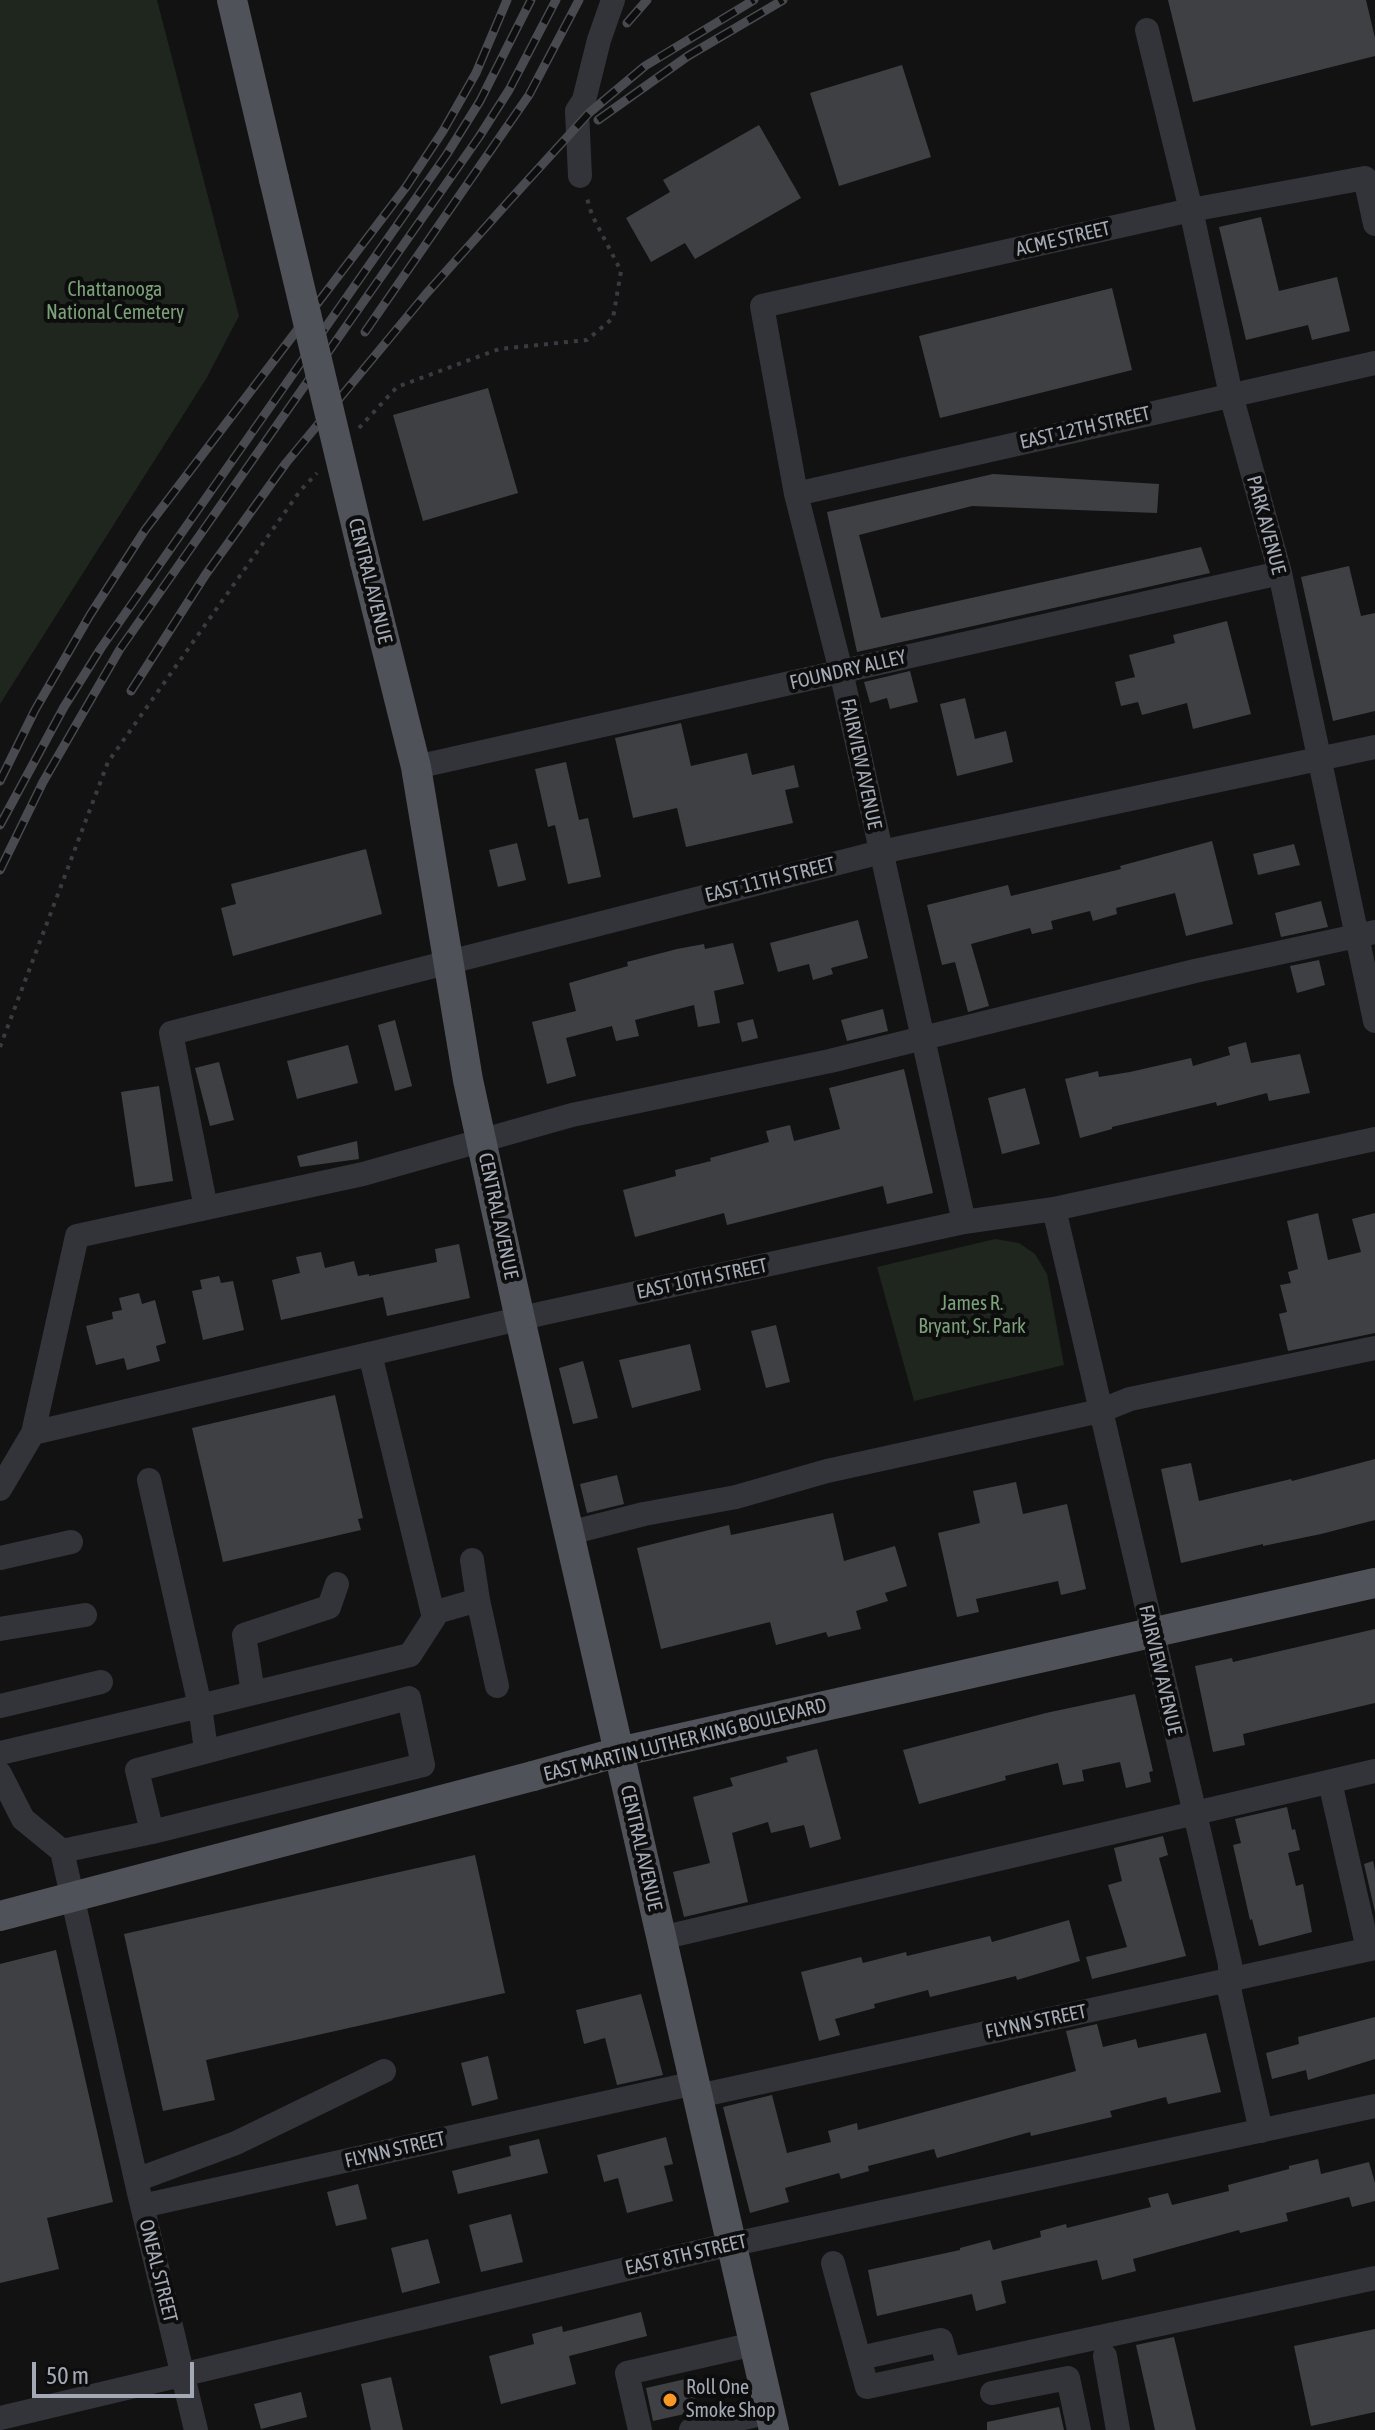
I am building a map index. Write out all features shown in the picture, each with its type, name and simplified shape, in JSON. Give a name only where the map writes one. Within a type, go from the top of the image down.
[{"type":"main road","name":"CENTRAL AVENUE","points":[[232,0],[416,767],[468,1080],[772,2421]]},
{"type":"main road","name":"EAST MARTIN LUTHER KING BOULEVARD","points":[[0,1916],[619,1752],[1375,1583]]},
{"type":"street","points":[[580,176],[577,111],[584,100],[613,0]]},
{"type":"street","name":"PARK AVENUE","points":[[1147,30],[1191,210],[1231,395],[1280,573],[1318,760],[1366,934],[1375,1021]]},
{"type":"street","name":"ACME STREET","points":[[762,306],[1191,210],[1365,178],[1375,224]]},
{"type":"street","name":"FAIRVIEW AVENUE","points":[[762,306],[796,494],[841,671],[964,1222]]},
{"type":"street","name":"EAST 12TH STREET","points":[[796,494],[1375,363]]},
{"type":"street","name":"FOUNDRY ALLEY","points":[[416,767],[1280,573]]},
{"type":"street","name":"EAST 11TH STREET","points":[[206,1208],[171,1033],[881,852],[1375,747]]},
{"type":"street","points":[[0,1489],[33,1433],[77,1236],[363,1174],[572,1115],[830,1061],[1366,934]]},
{"type":"street","name":"EAST 10TH STREET","points":[[33,1433],[520,1319],[964,1222],[1054,1209],[1375,1139]]},
{"type":"street","name":"FAIRVIEW AVENUE","points":[[1054,1209],[1230,1964],[1230,1993],[1261,2131]]},
{"type":"street","points":[[569,1533],[644,1514],[736,1497],[827,1471],[1100,1411],[1130,1399],[1375,1348]]},
{"type":"street","points":[[0,1753],[410,1655],[434,1618],[370,1354]]},
{"type":"street","points":[[149,1480],[200,1706],[206,1750]]},
{"type":"street","points":[[0,1558],[71,1542]]},
{"type":"street","points":[[472,1560],[497,1686]]},
{"type":"street","points":[[253,1693],[244,1635],[329,1607],[337,1584]]},
{"type":"street","points":[[433,1613],[478,1600]]},
{"type":"street","points":[[0,1629],[85,1615]]},
{"type":"street","points":[[0,1706],[101,1682]]},
{"type":"street","points":[[0,1774],[23,1819],[62,1851],[152,1832],[423,1765],[409,1698],[137,1770],[152,1832]]},
{"type":"street","points":[[661,1938],[1375,1771]]},
{"type":"street","points":[[1330,1782],[1372,1949]]},
{"type":"street","name":"ONEAL STREET","points":[[62,1851],[196,2430]]},
{"type":"street","name":"FLYNN STREET","points":[[142,2206],[1372,1949]]},
{"type":"street","points":[[136,2180],[236,2143],[384,2071]]},
{"type":"street","name":"EAST 8TH STREET","points":[[0,2418],[732,2244],[1375,2106]]},
{"type":"street","points":[[833,2263],[867,2387],[1375,2278]]},
{"type":"street","points":[[640,2430],[627,2373],[754,2344]]},
{"type":"street","points":[[1105,2356],[1118,2430]]},
{"type":"street","points":[[992,2393],[1068,2378],[1079,2430]]},
{"type":"street","points":[[691,2430],[772,2421]]},
{"type":"path","points":[[354,433],[397,387],[499,349],[587,340],[613,318],[621,271],[592,215],[580,176]]},
{"type":"path","points":[[0,1047],[108,762],[300,491],[321,468]]},
{"type":"green space","name":"Chattanooga National Cemetery","points":[[0,0],[157,0],[239,316],[206,379],[0,704]]},
{"type":"green space","name":"James R. Bryant, Sr. Park","points":[[995,1239],[1019,1243],[1035,1254],[1047,1274],[1064,1365],[914,1401],[877,1267]]},
{"type":"building","points":[[1168,0],[1366,0],[1375,38],[1375,56],[1193,102]]},
{"type":"building","points":[[902,65],[931,157],[839,186],[810,93]]},
{"type":"building","points":[[759,125],[801,198],[695,259],[685,243],[651,262],[626,218],[670,192],[663,180]]},
{"type":"building","points":[[1261,217],[1279,291],[1337,277],[1350,331],[1312,340],[1308,325],[1246,340],[1219,227]]},
{"type":"building","points":[[1112,288],[1132,370],[940,418],[919,336]]},
{"type":"building","points":[[488,388],[518,493],[423,521],[393,415]]},
{"type":"building","points":[[993,474],[1159,484],[1157,513],[972,506],[859,535],[881,618],[1201,547],[1210,573],[857,652],[827,512]]},
{"type":"building","points":[[1349,566],[1361,616],[1375,613],[1375,711],[1333,721],[1301,577]]},
{"type":"building","points":[[1227,621],[1251,714],[1193,729],[1187,703],[1142,715],[1138,702],[1121,706],[1115,682],[1135,677],[1129,655],[1175,643],[1173,635]]},
{"type":"building","points":[[910,671],[918,702],[890,709],[887,698],[870,703],[864,682]]},
{"type":"building","points":[[965,698],[975,739],[1006,731],[1013,762],[957,776],[940,704]]},
{"type":"building","points":[[681,723],[691,766],[747,753],[752,775],[794,765],[799,787],[785,790],[793,823],[686,847],[677,808],[633,818],[615,738]]},
{"type":"building","points":[[566,762],[579,820],[588,818],[601,877],[568,884],[555,825],[548,827],[535,769]]},
{"type":"building","points":[[1212,841],[1233,924],[1186,936],[1175,893],[1116,908],[1117,914],[1093,921],[1090,911],[1051,921],[1053,929],[1032,934],[1030,928],[971,944],[989,1006],[968,1012],[955,962],[942,965],[927,905],[1008,885],[1011,896],[1121,869],[1120,866]]},
{"type":"building","points":[[517,843],[526,880],[498,887],[489,850]]},
{"type":"building","points":[[1294,844],[1300,865],[1258,875],[1253,854]]},
{"type":"building","points":[[366,849],[382,914],[233,956],[221,908],[236,904],[231,884]]},
{"type":"building","points":[[1321,901],[1328,927],[1281,937],[1275,913]]},
{"type":"building","points":[[858,920],[868,958],[831,968],[833,974],[813,980],[809,964],[778,972],[770,943]]},
{"type":"building","points":[[733,943],[744,984],[714,991],[720,1023],[698,1027],[694,1005],[635,1020],[639,1036],[616,1041],[612,1026],[566,1038],[576,1076],[547,1084],[532,1022],[576,1011],[569,983],[628,966],[627,962],[677,949],[704,944],[705,949]]},
{"type":"building","points":[[1319,960],[1325,985],[1297,993],[1290,966]]},
{"type":"building","points":[[883,1009],[888,1031],[847,1041],[841,1020]]},
{"type":"building","points":[[753,1019],[758,1038],[742,1042],[737,1023]]},
{"type":"building","points":[[395,1020],[412,1086],[395,1091],[378,1025]]},
{"type":"building","points":[[1246,1042],[1251,1063],[1300,1054],[1310,1093],[1269,1101],[1267,1093],[1217,1106],[1216,1102],[1112,1127],[1080,1138],[1065,1079],[1098,1071],[1099,1077],[1130,1072],[1191,1058],[1193,1066],[1230,1055],[1228,1047]]},
{"type":"building","points":[[348,1045],[358,1083],[297,1099],[287,1061]]},
{"type":"building","points":[[219,1062],[234,1120],[210,1126],[195,1068]]},
{"type":"building","points":[[904,1069],[933,1193],[887,1204],[883,1186],[727,1225],[724,1213],[635,1237],[623,1190],[676,1176],[675,1170],[769,1142],[766,1131],[790,1125],[794,1141],[840,1129],[829,1088]]},
{"type":"building","points":[[159,1086],[173,1181],[135,1187],[121,1092]]},
{"type":"building","points":[[1025,1088],[1040,1144],[1002,1154],[988,1098]]},
{"type":"building","points":[[357,1141],[359,1159],[300,1167],[297,1156]]},
{"type":"building","points":[[1318,1213],[1328,1260],[1361,1252],[1352,1219],[1375,1213],[1375,1333],[1288,1351],[1279,1314],[1287,1312],[1280,1285],[1291,1283],[1288,1272],[1298,1269],[1287,1221]]},
{"type":"building","points":[[459,1244],[470,1298],[387,1316],[383,1297],[281,1320],[272,1280],[300,1273],[296,1257],[321,1252],[325,1268],[354,1261],[358,1276],[369,1276],[437,1262],[435,1249]]},
{"type":"building","points":[[219,1276],[221,1283],[233,1281],[244,1330],[203,1340],[192,1291],[202,1289],[200,1280]]},
{"type":"building","points":[[139,1293],[142,1304],[155,1300],[166,1343],[156,1346],[160,1361],[127,1370],[124,1358],[96,1365],[86,1326],[113,1319],[112,1312],[122,1310],[119,1298]]},
{"type":"building","points":[[776,1325],[790,1382],[766,1388],[751,1331]]},
{"type":"building","points":[[690,1344],[701,1390],[632,1408],[619,1360]]},
{"type":"building","points":[[583,1361],[598,1418],[573,1424],[559,1368]]},
{"type":"building","points":[[335,1395],[363,1518],[358,1519],[361,1530],[223,1562],[192,1428]]},
{"type":"building","points":[[1375,1459],[1375,1520],[1181,1563],[1161,1469],[1191,1463],[1199,1501]]},
{"type":"building","points":[[617,1475],[624,1504],[587,1513],[580,1484]]},
{"type":"building","points":[[1016,1482],[1023,1514],[1067,1504],[1086,1589],[1061,1595],[1058,1581],[976,1599],[979,1612],[957,1617],[938,1533],[980,1523],[973,1491]]},
{"type":"building","points":[[833,1513],[844,1561],[895,1546],[907,1586],[885,1593],[888,1601],[856,1611],[861,1629],[828,1637],[826,1632],[776,1645],[770,1622],[661,1649],[637,1548],[729,1525],[731,1535]]},
{"type":"building","points":[[1375,1629],[1375,1703],[1243,1734],[1245,1745],[1213,1752],[1195,1666],[1232,1658],[1233,1662]]},
{"type":"building","points":[[1135,1694],[1153,1771],[1149,1772],[1151,1782],[1126,1788],[1120,1762],[1082,1770],[1084,1781],[1063,1785],[1058,1763],[1005,1776],[1006,1780],[919,1804],[903,1750],[1046,1713]]},
{"type":"building","points":[[817,1749],[841,1839],[810,1848],[804,1825],[771,1833],[768,1822],[732,1833],[748,1902],[684,1917],[673,1872],[710,1863],[693,1797],[733,1786],[730,1778],[788,1762],[786,1757]]},
{"type":"building","points":[[1287,1807],[1300,1850],[1288,1853],[1296,1886],[1303,1884],[1312,1932],[1259,1946],[1233,1845],[1241,1843],[1235,1819]]},
{"type":"building","points":[[1163,1836],[1168,1855],[1159,1858],[1186,1956],[1092,1979],[1086,1957],[1127,1947],[1108,1885],[1122,1881],[1114,1848]]},
{"type":"building","points":[[475,1855],[505,1993],[206,2060],[215,2100],[163,2111],[124,1934]]},
{"type":"building","points":[[1373,1861],[1375,1871],[1375,1912],[1364,1864]]},
{"type":"building","points":[[1069,1920],[1080,1961],[1017,1980],[1016,1976],[930,1997],[928,1990],[874,2004],[875,2008],[835,2019],[840,2035],[819,2041],[801,1972],[861,1957],[863,1963],[906,1952],[907,1956],[990,1936],[992,1942]]},
{"type":"building","points":[[56,1950],[113,2202],[47,2218],[59,2269],[0,2283],[0,1964]]},
{"type":"building","points":[[641,1994],[663,2075],[617,2085],[605,2038],[584,2044],[576,2010]]},
{"type":"building","points":[[1375,2017],[1375,2059],[1308,2080],[1306,2070],[1272,2079],[1266,2053],[1299,2044],[1298,2037]]},
{"type":"building","points":[[1097,2024],[1103,2047],[1136,2039],[1138,2048],[1206,2033],[1221,2092],[1168,2104],[1166,2097],[1110,2111],[1112,2117],[1031,2136],[1030,2132],[937,2158],[934,2149],[868,2166],[869,2171],[841,2179],[839,2173],[785,2188],[789,2202],[750,2213],[723,2107],[772,2095],[787,2153],[831,2142],[828,2131],[857,2123],[858,2130],[1076,2071],[1066,2031]]},
{"type":"building","points":[[488,2056],[498,2099],[472,2106],[461,2063]]},
{"type":"building","points":[[666,2137],[673,2164],[664,2166],[673,2201],[627,2213],[618,2178],[604,2182],[597,2155]]},
{"type":"building","points":[[539,2139],[548,2173],[458,2194],[452,2171],[511,2156],[509,2146]]},
{"type":"building","points":[[1318,2159],[1321,2174],[1369,2162],[1375,2183],[1375,2201],[1352,2207],[1349,2197],[1286,2213],[1288,2221],[1240,2233],[1239,2230],[1133,2259],[1136,2271],[1102,2280],[1097,2260],[1001,2281],[1006,2303],[976,2311],[972,2294],[877,2316],[868,2270],[960,2250],[990,2240],[993,2250],[1041,2237],[1040,2231],[1066,2224],[1067,2228],[1151,2207],[1148,2198],[1168,2193],[1172,2205],[1229,2191],[1228,2185]]},
{"type":"building","points":[[358,2184],[367,2219],[336,2226],[327,2192]]},
{"type":"building","points":[[511,2214],[523,2262],[481,2272],[469,2225]]},
{"type":"building","points":[[428,2239],[440,2283],[402,2293],[391,2248]]},
{"type":"building","points":[[641,2312],[647,2336],[569,2356],[576,2384],[501,2404],[489,2356],[534,2344],[532,2334],[562,2326],[563,2332]]},
{"type":"building","points":[[1375,2329],[1375,2412],[1311,2426],[1294,2346]]},
{"type":"building","points":[[1174,2337],[1196,2430],[1155,2430],[1136,2345]]},
{"type":"building","points":[[391,2377],[403,2430],[371,2430],[361,2384]]},
{"type":"building","name":"Roll One Smoke Shop","points":[[690,2378],[698,2411],[653,2421],[646,2388]]},
{"type":"building","points":[[301,2392],[307,2417],[261,2429],[254,2404]]},
{"type":"building","points":[[1059,2407],[1064,2430],[987,2430],[987,2422]]},
{"type":"railway","points":[[0,781],[35,710],[90,615],[145,530],[406,187],[443,131],[476,73],[507,0]]},
{"type":"railway","points":[[0,825],[64,707],[101,648],[447,154],[480,101],[531,0]]},
{"type":"railway","points":[[0,870],[43,782],[120,649],[479,137],[509,90],[556,0]]},
{"type":"railway","points":[[365,332],[529,95],[579,0]]},
{"type":"railway","points":[[627,23],[647,0]]},
{"type":"railway","points":[[131,691],[206,574],[286,463],[426,294],[509,201],[589,113],[645,66],[754,0]]},
{"type":"railway","points":[[598,120],[688,56],[783,0]]},
{"type":"place","name":"Roll One Smoke Shop","points":[[670,2400]]}]
